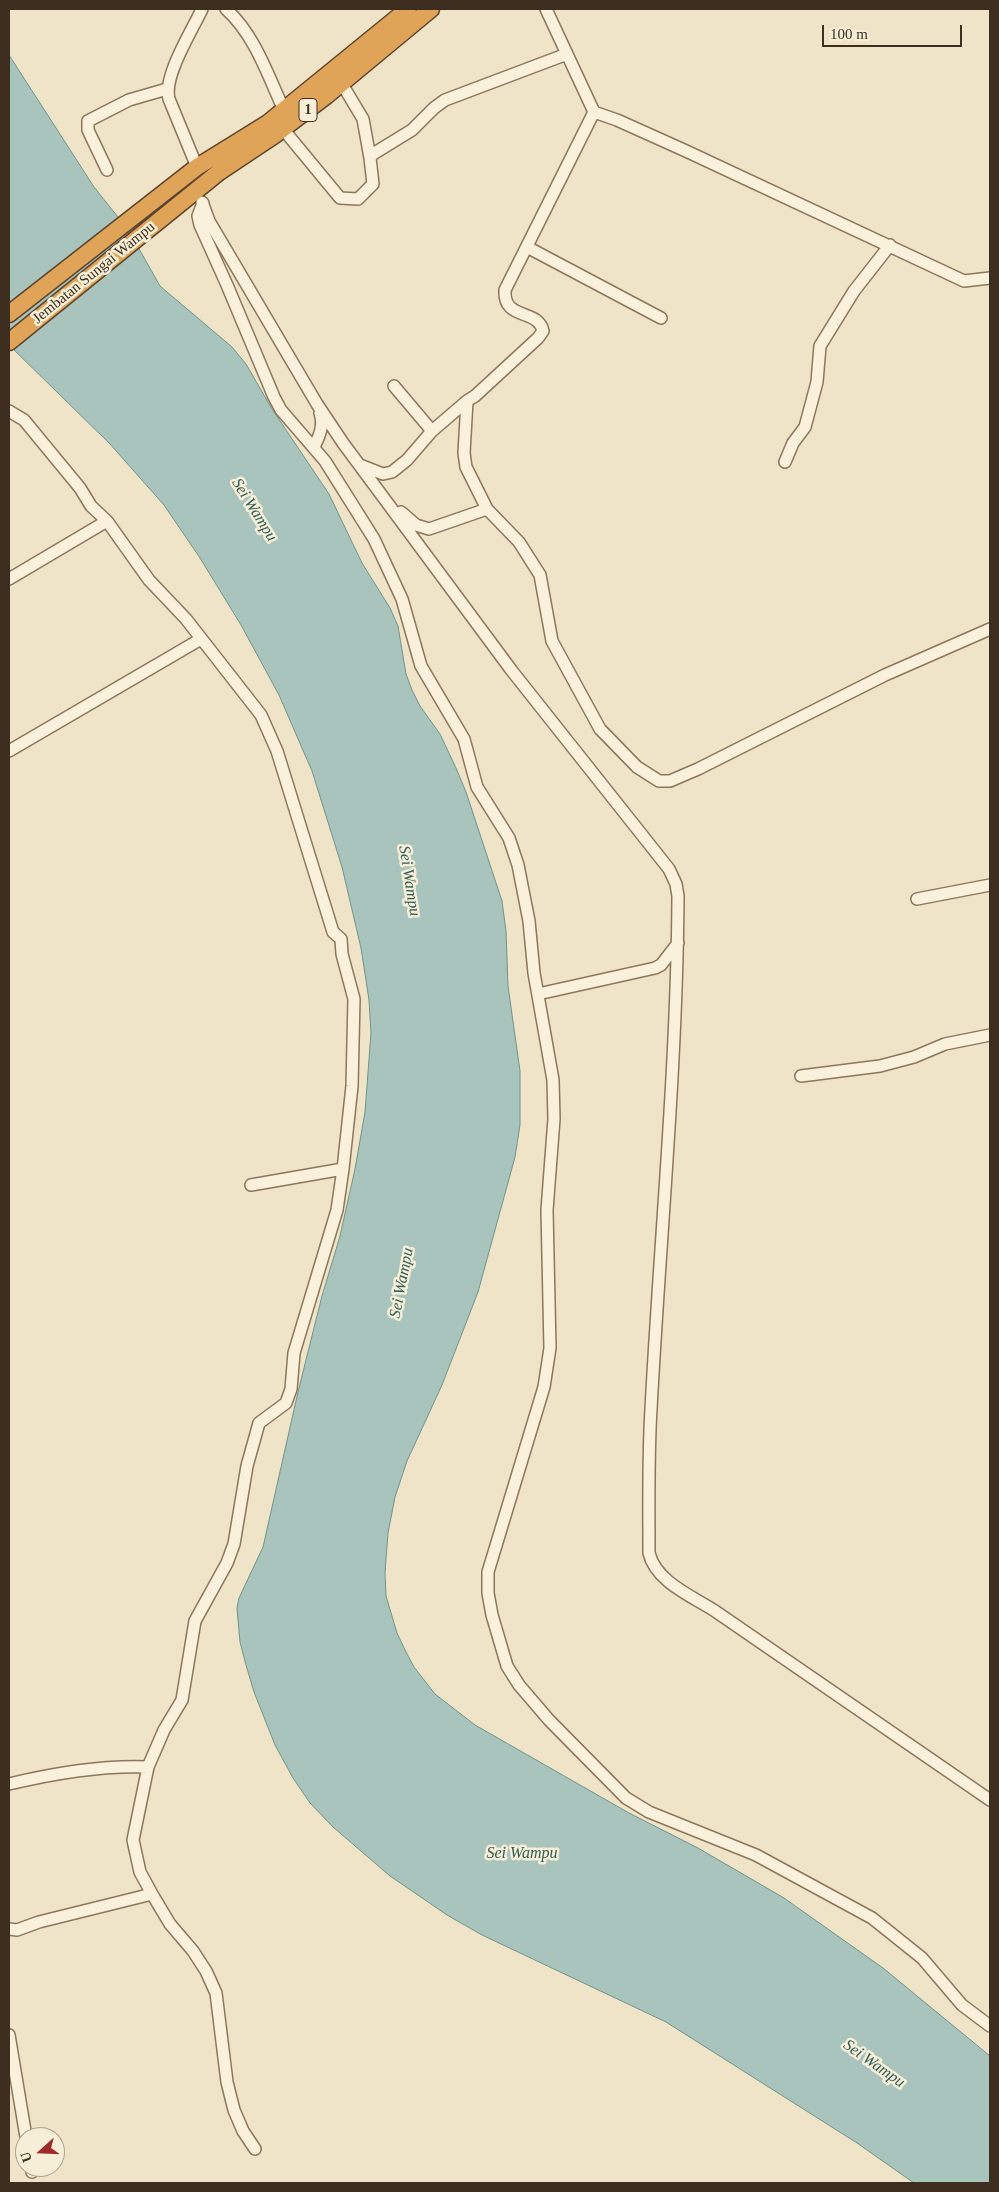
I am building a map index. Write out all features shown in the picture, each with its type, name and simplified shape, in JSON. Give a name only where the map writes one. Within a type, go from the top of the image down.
[{"type":"highway","name":"1","points":[[197,167],[247,137],[287,120],[408,9]]},
{"type":"highway","name":"1","points":[[200,196],[219,172],[287,120],[342,84],[431,9]]},
{"type":"highway","name":"Jembatan Sungai Wampu","points":[[9,314],[197,167]]},
{"type":"highway","name":"Jembatan Sungai Wampu","points":[[9,342],[180,204],[200,196]]},
{"type":"street","points":[[197,167],[169,99],[167,89],[174,69],[202,9]]},
{"type":"street","points":[[226,9],[236,17],[267,70],[287,120],[340,198],[358,199],[373,184],[370,158],[364,119],[342,84]]},
{"type":"street","points":[[546,9],[594,112],[617,120],[890,245],[964,281],[990,278]]},
{"type":"street","points":[[370,158],[376,151],[412,130],[445,100],[567,54]]},
{"type":"street","points":[[107,170],[88,130],[88,121],[129,100],[167,89]]},
{"type":"street","points":[[360,465],[383,474],[392,472],[407,460],[432,431],[467,401],[476,396],[534,342],[543,331],[539,324],[511,309],[505,301],[505,290],[594,112]]},
{"type":"street","points":[[200,196],[210,221],[317,404],[506,663],[669,868],[676,884],[678,896],[678,943],[666,1195],[650,1412],[649,1553],[651,1563],[671,1583],[731,1622],[990,1800]]},
{"type":"street","points":[[200,196],[198,216],[200,225],[274,397],[289,421],[314,447],[342,486],[374,539],[402,599],[421,666],[464,738],[477,787],[508,838],[518,865],[529,921],[538,994],[553,1080],[554,1119],[547,1210],[550,1348],[544,1387],[488,1572],[488,1593],[491,1608],[507,1666],[519,1684],[549,1720],[626,1798],[649,1812],[756,1855],[872,1918],[922,1958],[962,2005],[990,2026]]},
{"type":"street","points":[[785,462],[793,443],[805,427],[817,382],[820,346],[854,291],[890,245]]},
{"type":"street","points":[[527,247],[661,318]]},
{"type":"street","points":[[394,386],[432,431]]},
{"type":"street","points":[[467,401],[464,460],[487,509],[519,542],[540,575],[552,641],[600,729],[637,767],[660,781],[670,781],[698,769],[885,675],[990,629]]},
{"type":"street","points":[[314,447],[321,432],[322,418],[317,404]]},
{"type":"street","points":[[9,411],[24,420],[80,488],[91,506],[107,521],[149,580],[186,619],[261,715],[277,751],[333,932],[341,939],[342,954],[354,999],[352,1086],[337,1210],[294,1353],[291,1389],[286,1403],[259,1422],[246,1466],[234,1544],[227,1564],[195,1621],[182,1700],[164,1730],[148,1767],[133,1840],[140,1872],[152,1894],[170,1924],[193,1951],[206,1971],[216,1992],[227,2082],[237,2117],[243,2131],[255,2149]]},
{"type":"street","points":[[386,499],[416,525],[429,529],[487,509]]},
{"type":"street","points":[[9,579],[107,521]]},
{"type":"street","points":[[9,751],[202,639]]},
{"type":"street","points":[[917,899],[990,885]]},
{"type":"street","points":[[538,994],[655,968],[661,965],[678,943]]},
{"type":"street","points":[[801,1076],[880,1066],[914,1057],[945,1044],[990,1035]]},
{"type":"street","points":[[251,1185],[343,1170]]},
{"type":"street","points":[[9,1784],[76,1770],[123,1766],[148,1767]]},
{"type":"street","points":[[11,1932],[39,1922],[152,1894]]},
{"type":"street","points":[[9,2035],[24,2127]]},
{"type":"water","name":"Sei Wampu","points":[[9,55],[94,187],[129,231],[160,286],[232,347],[246,364],[272,409],[329,494],[362,563],[390,608],[398,626],[406,674],[412,690],[420,706],[440,734],[456,768],[466,792],[502,901],[506,931],[508,986],[520,1071],[520,1125],[515,1157],[478,1292],[442,1385],[407,1461],[395,1497],[388,1533],[385,1573],[386,1596],[397,1633],[414,1667],[435,1694],[475,1725],[629,1813],[698,1848],[784,1898],[883,1968],[990,2056],[990,2183],[914,2183],[857,2143],[666,2022],[482,1935],[447,1915],[390,1876],[333,1827],[310,1803],[293,1778],[275,1745],[254,1692],[246,1665],[240,1642],[237,1608],[239,1598],[263,1547],[298,1392],[322,1296],[340,1236],[355,1169],[365,1112],[371,1033],[369,1000],[361,948],[342,867],[312,771],[279,695],[241,625],[200,558],[164,505],[110,444],[9,345]]}]
